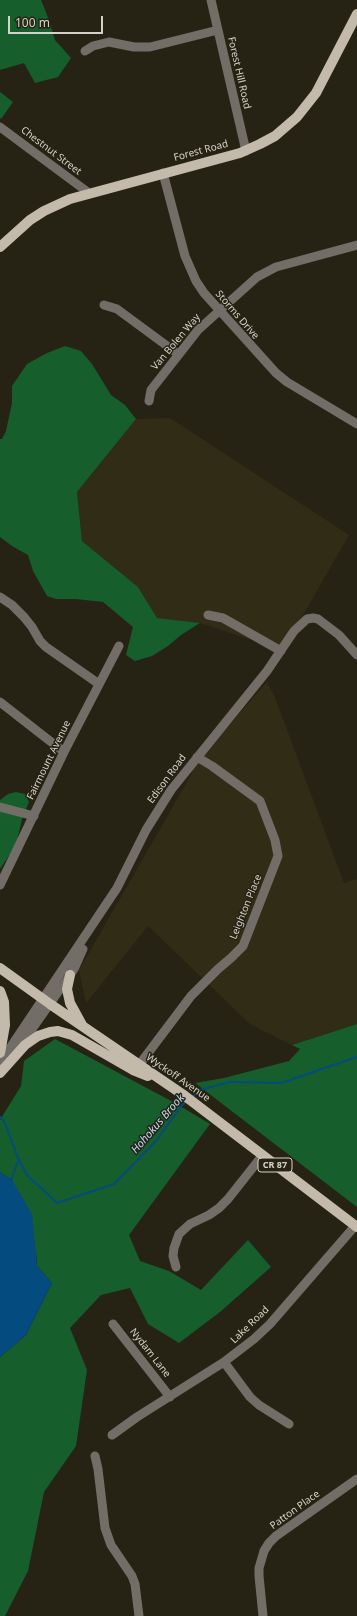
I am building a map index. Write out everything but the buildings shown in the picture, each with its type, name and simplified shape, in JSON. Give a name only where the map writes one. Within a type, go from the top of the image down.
[{"type":"main road","name":"Forest Road","points":[[0,248],[17,231],[44,211],[70,198],[246,151],[275,136],[292,122],[307,106],[316,93],[357,14]]},
{"type":"main road","name":"Wyckoff Avenue","points":[[0,968],[46,1002],[185,1096],[356,1227]]},
{"type":"main road","points":[[70,975],[67,989],[70,1003],[83,1027]]},
{"type":"main road","points":[[0,991],[4,1002],[5,1025],[0,1054]]},
{"type":"main road","points":[[0,1072],[26,1045],[38,1036],[58,1031],[72,1035],[134,1070],[162,1081]]},
{"type":"street","name":"Forest Hill Road","points":[[211,0],[246,151]]},
{"type":"street","points":[[85,51],[93,46],[109,42],[134,47],[150,46],[218,30]]},
{"type":"street","name":"Chestnut Street","points":[[0,127],[89,193]]},
{"type":"street","name":"Storms Drive","points":[[163,173],[184,256],[190,270],[204,293],[276,373],[287,382],[357,424]]},
{"type":"street","name":"Van Bolen Way","points":[[149,401],[151,390],[198,330],[251,282],[268,270],[357,245]]},
{"type":"street","points":[[104,305],[117,309],[178,354]]},
{"type":"street","points":[[0,597],[12,605],[24,617],[32,627],[40,642],[99,684]]},
{"type":"street","points":[[208,615],[223,618],[280,651]]},
{"type":"street","name":"Edison Road","points":[[0,1072],[46,1002],[117,888],[155,815],[171,790],[267,671],[294,630],[307,619],[314,618],[323,622],[339,635],[357,655]]},
{"type":"street","name":"Fairmount Avenue","points":[[1,881],[64,752],[119,646]]},
{"type":"street","points":[[0,702],[64,752]]},
{"type":"street","name":"Leighton Place","points":[[139,1065],[191,996],[243,946],[278,856],[275,840],[260,801],[212,766],[197,757]]},
{"type":"street","points":[[0,807],[34,816]]},
{"type":"street","name":"Edison Road","points":[[0,1067],[6,1054],[46,1002],[70,975],[75,967],[90,931]]},
{"type":"street","points":[[176,1267],[173,1256],[179,1234],[190,1224],[209,1215],[219,1208],[228,1199],[262,1156]]},
{"type":"street","name":"Lake Road","points":[[112,1435],[224,1362],[249,1343],[270,1324],[356,1227]]},
{"type":"street","name":"Nydam Lane","points":[[113,1324],[170,1397]]},
{"type":"street","points":[[224,1362],[250,1397],[259,1405],[289,1424]]},
{"type":"street","points":[[96,1456],[105,1528],[111,1545],[132,1576],[135,1584],[138,1616]]},
{"type":"street","name":"Patton Place","points":[[263,1616],[259,1568],[264,1551],[269,1543],[276,1536],[357,1479]]},
{"type":"shaded area","points":[[170,418],[349,535],[283,650],[200,623],[157,618],[138,587],[82,541],[77,492],[136,419]]},
{"type":"shaded area","points":[[267,682],[274,695],[344,883],[357,879],[357,1024],[292,1045],[250,1024],[148,926],[86,1003],[79,970],[191,775],[194,765]]},
{"type":"green space","points":[[0,0],[41,0],[55,40],[71,58],[58,77],[35,83],[24,63],[0,70]]},
{"type":"green space","points":[[0,92],[13,102],[1,119],[0,118]]},
{"type":"green space","points":[[65,346],[81,351],[92,364],[111,395],[125,405],[136,419],[77,492],[82,541],[138,587],[157,618],[200,623],[152,656],[135,661],[126,655],[133,627],[103,602],[76,599],[56,599],[47,596],[33,571],[28,555],[0,537],[0,439],[2,439],[6,431],[12,403],[12,386],[27,364],[47,353]]},
{"type":"green space","points":[[16,792],[25,794],[29,802],[22,819],[16,845],[0,869],[0,800],[8,794]]},
{"type":"green space","points":[[357,1024],[357,1207],[195,1083],[224,1078],[289,1061],[300,1049],[292,1045]]},
{"type":"green space","points":[[55,1039],[175,1103],[210,1124],[129,1235],[140,1261],[169,1271],[201,1290],[248,1240],[271,1267],[220,1312],[179,1343],[148,1324],[130,1288],[101,1295],[70,1328],[87,1370],[76,1446],[44,1492],[28,1571],[5,1616],[0,1616],[0,1357],[26,1335],[52,1283],[37,1266],[36,1254],[12,1180],[0,1172],[0,1120],[21,1086],[24,1061]]},
{"type":"water","points":[[0,1172],[12,1180],[32,1214],[37,1266],[52,1283],[26,1335],[0,1357]]},
{"type":"waterway","name":"Hohokus Brook","points":[[192,1097],[200,1090],[229,1082],[281,1083],[357,1057]]},
{"type":"waterway","name":"Hohokus Brook","points":[[0,1117],[4,1121],[19,1160],[27,1175],[57,1203],[114,1184],[156,1141],[182,1105],[187,1101]]},
{"type":"waterway","points":[[11,1181],[18,1161]]}]
